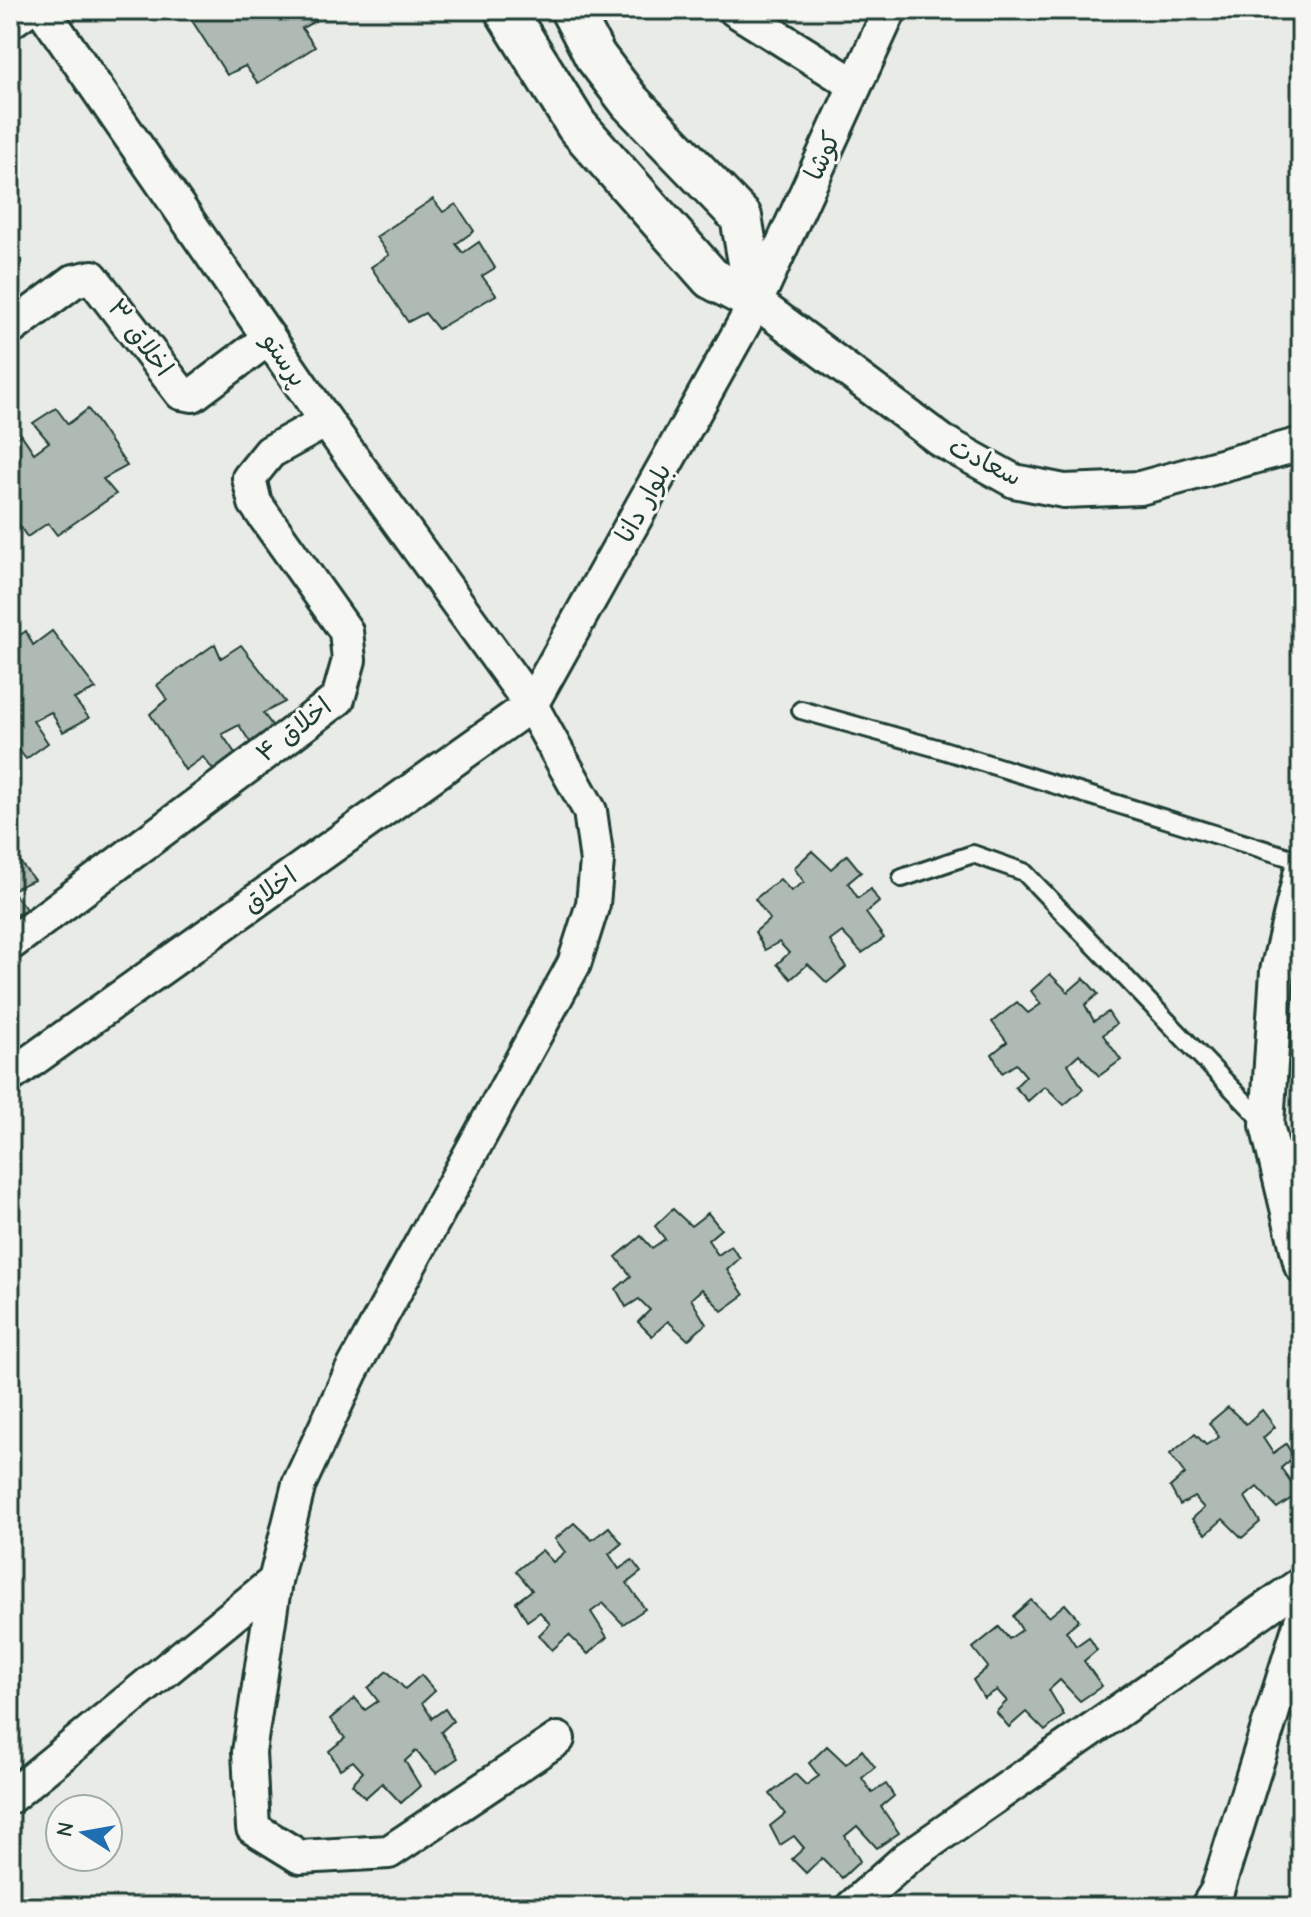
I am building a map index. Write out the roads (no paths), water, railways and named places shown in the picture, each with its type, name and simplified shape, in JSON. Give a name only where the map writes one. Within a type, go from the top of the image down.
[{"type":"street","points":[[10,22],[27,10]]},
{"type":"street","name":"پرستو","points":[[43,10],[326,421],[531,705],[590,811],[597,861],[593,904],[574,964],[344,1386],[299,1484],[275,1581],[249,1752],[253,1828],[300,1857],[389,1852],[558,1739]]},
{"type":"street","points":[[505,10],[577,126],[711,278],[756,302]]},
{"type":"street","points":[[571,10],[595,56],[630,102],[741,217],[756,302]]},
{"type":"street","points":[[735,10],[855,85]]},
{"type":"street","name":"کوشا","points":[[756,302],[890,10]]},
{"type":"street","name":"اخلاق ۳","points":[[10,329],[74,281],[92,277],[181,393],[193,395],[269,338]]},
{"type":"street","name":"سعادت","points":[[756,302],[942,441],[1014,481],[1064,491],[1140,488],[1301,444]]},
{"type":"street","name":"بلوار دانا","points":[[531,705],[756,302]]},
{"type":"street","name":"اخلاق ۴","points":[[10,944],[338,699],[349,660],[346,631],[255,503],[249,478],[270,452],[326,421]]},
{"type":"street","name":"اخلاق","points":[[10,1076],[24,1056],[531,705]]},
{"type":"street","points":[[1301,871],[1277,971],[1267,1125],[1301,1266]]},
{"type":"street","points":[[10,1797],[275,1581]]},
{"type":"street","points":[[852,1907],[907,1858],[1301,1584]]},
{"type":"street","points":[[1207,1907],[1217,1891],[1301,1621]]},
{"type":"lane","points":[[801,710],[940,749],[1301,861]]},
{"type":"lane","points":[[902,878],[973,854],[1024,872],[1267,1125]]}]
